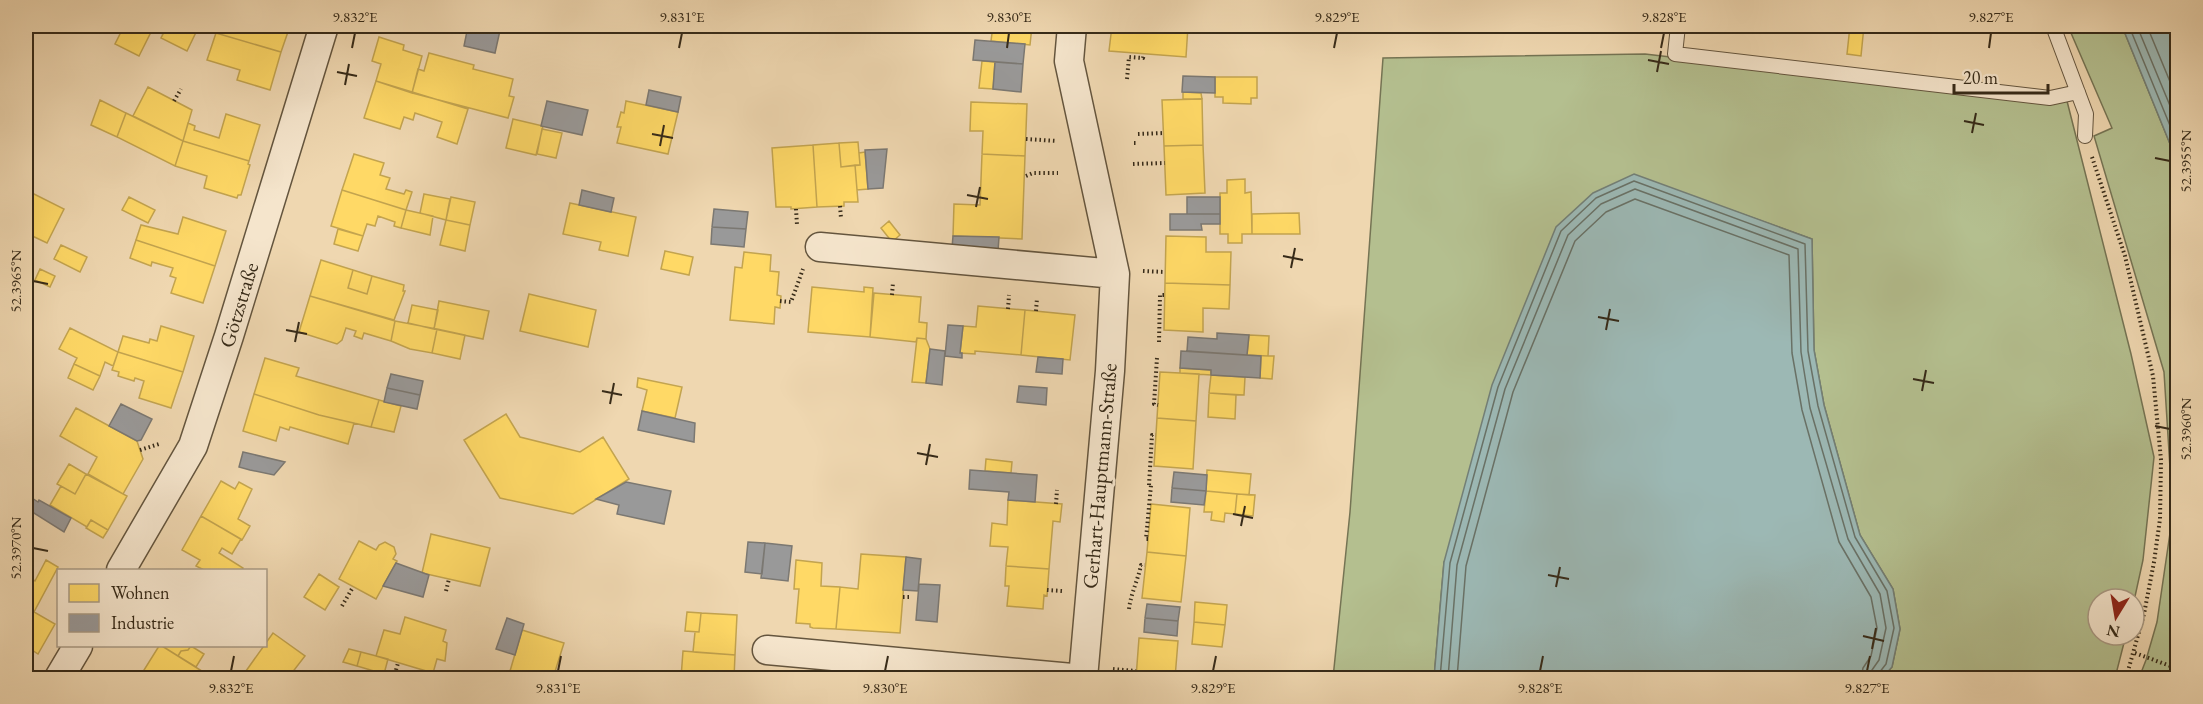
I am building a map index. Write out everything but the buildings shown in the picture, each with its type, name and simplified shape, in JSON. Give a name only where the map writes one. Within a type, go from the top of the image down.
[{"type":"street","name":"Götzstraße","points":[[122,569],[194,446],[324,26]]},
{"type":"street","name":"Gerhart-Hauptmann-Straße","points":[[1072,26],[1069,61],[1126,273],[1110,371],[1095,674]]},
{"type":"street","points":[[812,255],[1126,273]]},
{"type":"street","points":[[59,678],[77,647]]},
{"type":"street","points":[[767,650],[1072,678]]},
{"type":"lane","points":[[1678,26],[1675,54],[2050,98],[2078,92]]},
{"type":"lane","points":[[2053,26],[2086,114],[2085,136]]},
{"type":"path","points":[[1127,79],[1129,57],[1143,58],[1144,54]]},
{"type":"path","points":[[174,101],[181,89]]},
{"type":"path","points":[[1137,134],[1164,133]]},
{"type":"path","points":[[2085,136],[2126,256],[2153,376],[2161,460],[2160,519],[2144,614],[2135,653],[2126,678]]},
{"type":"path","points":[[1026,139],[1049,140]]},
{"type":"path","points":[[1133,164],[1165,163]]},
{"type":"path","points":[[1026,176],[1033,173],[1058,173]]},
{"type":"path","points":[[796,209],[797,225]]},
{"type":"path","points":[[780,301],[791,302],[812,255]]},
{"type":"path","points":[[1126,273],[1165,272]]},
{"type":"path","points":[[1158,342],[1160,295],[1165,295]]},
{"type":"path","points":[[1157,358],[1154,404],[1158,405]]},
{"type":"path","points":[[1148,539],[1146,539],[1152,435],[1156,435]]},
{"type":"path","points":[[140,450],[164,443]]},
{"type":"path","points":[[1056,504],[1057,490]]},
{"type":"path","points":[[1130,609],[1131,594],[1139,578],[1141,565],[1145,565]]},
{"type":"path","points":[[446,591],[449,579]]},
{"type":"path","points":[[342,606],[353,587]]},
{"type":"path","points":[[1047,590],[1055,590]]},
{"type":"path","points":[[903,597],[910,597]]},
{"type":"path","points":[[2135,653],[2178,667]]},
{"type":"path","points":[[396,670],[398,663]]},
{"type":"path","points":[[1095,674],[1136,671]]},
{"type":"path","points":[[734,676],[753,678]]},
{"type":"green space","points":[[2068,26],[2122,26],[2177,161],[2177,678],[2139,678],[2157,622],[2170,533],[2171,484],[2164,372],[2094,136],[2112,128]]},
{"type":"green space","points":[[1645,54],[1977,93],[2067,101],[2131,354],[2154,457],[2143,560],[2137,587],[2086,587],[2086,647],[2123,647],[2115,678],[1882,678],[1892,667],[1900,629],[1893,589],[1860,535],[1824,405],[1814,350],[1812,239],[1728,209],[1444,562],[1434,678],[1333,678],[1350,512],[1383,58]]},
{"type":"water","points":[[2122,26],[2177,26],[2177,161]]},
{"type":"water","points":[[1634,174],[1812,239],[1814,350],[1824,405],[1860,535],[1893,589],[1900,629],[1892,667],[1882,678],[1434,678],[1444,562],[1492,385],[1556,227],[1593,193]]}]
